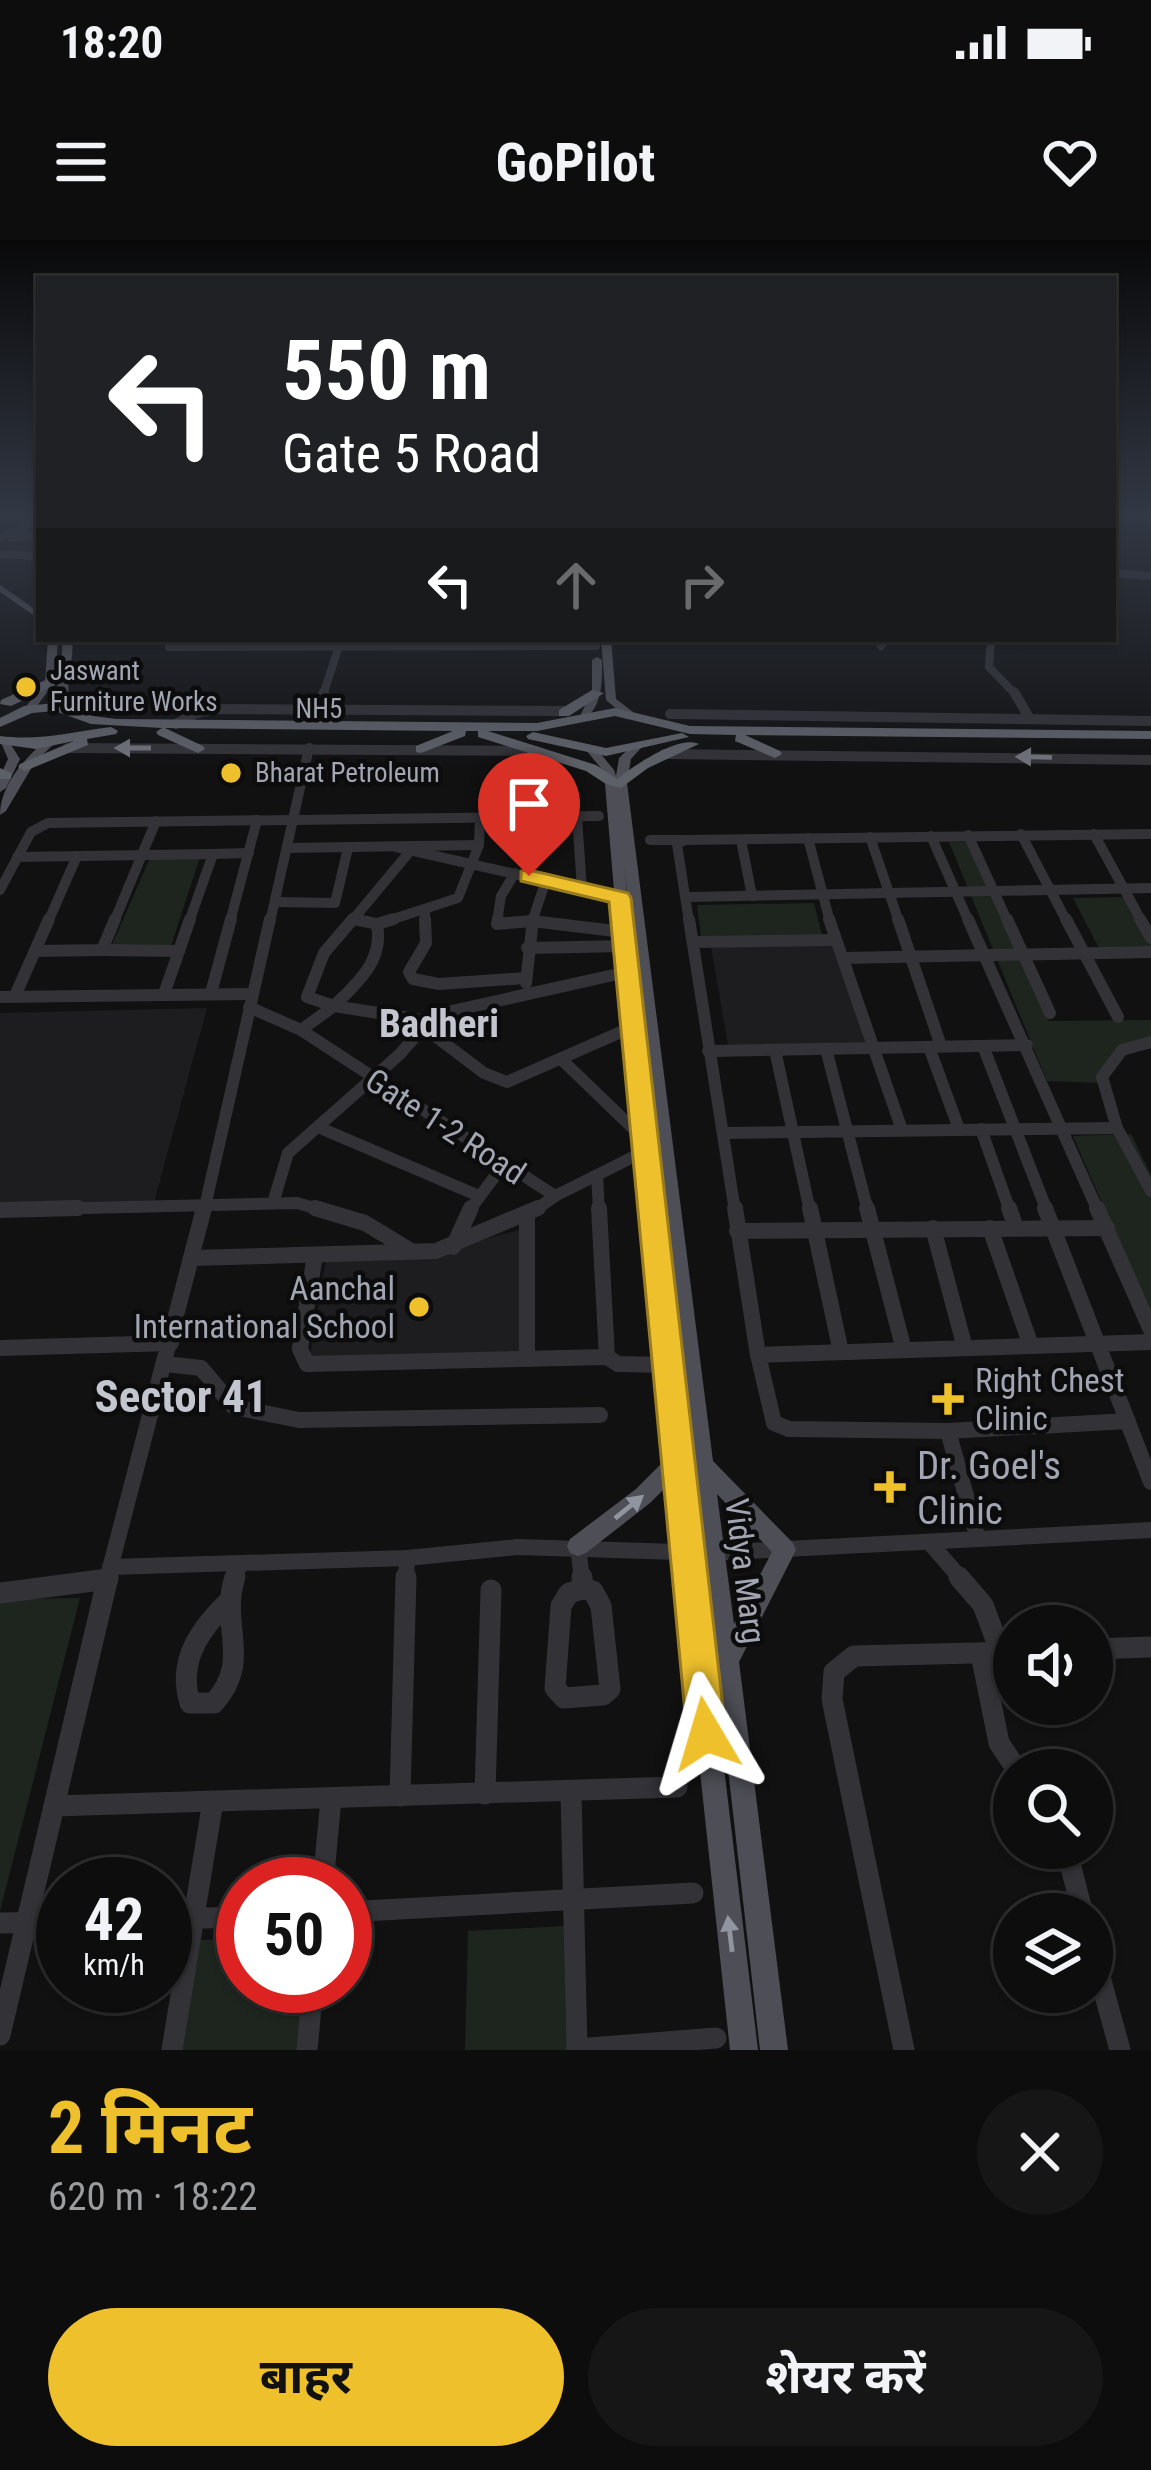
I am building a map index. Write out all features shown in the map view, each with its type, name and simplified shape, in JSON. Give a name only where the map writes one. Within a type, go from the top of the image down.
[{"type":"highway","points":[[2,716],[50,682]]},
{"type":"highway","points":[[576,715],[603,694],[728,733],[775,754]]},
{"type":"highway","name":"NH5","points":[[2,716],[29,709],[170,728],[460,734],[481,730],[575,742],[592,750],[728,733]]},
{"type":"highway","points":[[457,710],[481,730],[591,768],[616,782],[664,754],[770,716]]},
{"type":"highway","points":[[26,767],[80,722],[73,712]]},
{"type":"highway","name":"NH5","points":[[60,742],[118,730],[170,728],[481,730],[537,727],[576,715],[635,717],[728,733],[1150,753]]},
{"type":"highway","points":[[635,717],[649,728],[641,744]]},
{"type":"highway","points":[[170,728],[198,749]]},
{"type":"highway","points":[[421,749],[460,734]]},
{"type":"highway","points":[[2,741],[60,742]]},
{"type":"main road","points":[[29,709],[50,682],[53,642]]},
{"type":"main road","points":[[68,642],[62,692],[73,712]]},
{"type":"main road","points":[[600,642],[603,694],[635,717]]},
{"type":"main road","points":[[2,741],[14,759],[2,779]]},
{"type":"main road","name":"Vidya Marg","points":[[641,744],[625,758],[616,782],[620,898],[667,1366],[688,1461]]},
{"type":"main road","name":"Vidya Marg","points":[[592,750],[605,760],[616,782],[698,1553],[744,2050]]},
{"type":"main road","points":[[0,811],[26,767]]},
{"type":"main road","points":[[578,1546],[688,1461],[785,1550],[724,1665]]},
{"type":"main road","name":"Vidya Marg","points":[[698,1553],[724,1665],[774,2050]]},
{"type":"street","points":[[169,647],[470,642]]},
{"type":"street","points":[[992,642],[989,667],[1013,690],[1030,719]]},
{"type":"street","points":[[318,709],[341,643]]},
{"type":"street","points":[[170,728],[206,710],[576,715]]},
{"type":"street","points":[[670,715],[1151,721]]},
{"type":"street","points":[[60,742],[198,749],[541,751]]},
{"type":"street","points":[[0,2035],[109,1573],[193,1258],[309,748]]},
{"type":"street","points":[[664,754],[1150,753]]},
{"type":"street","points":[[0,890],[31,832],[44,824],[598,816]]},
{"type":"street","points":[[577,817],[582,889]]},
{"type":"street","points":[[352,919],[377,924],[458,898],[479,845],[480,818]]},
{"type":"street","points":[[526,818],[522,874],[501,896],[495,923],[532,920],[624,939]]},
{"type":"street","points":[[211,993],[257,820]]},
{"type":"street","points":[[102,950],[156,821]]},
{"type":"street","points":[[388,821],[391,847]]},
{"type":"street","points":[[1021,834],[1118,1017]]},
{"type":"street","points":[[1094,834],[1151,938]]},
{"type":"street","points":[[650,840],[1151,834]]},
{"type":"street","points":[[968,835],[1050,1013]]},
{"type":"street","points":[[931,836],[1151,1330]]},
{"type":"street","points":[[808,838],[836,940],[902,1130]]},
{"type":"street","points":[[869,838],[959,1129]]},
{"type":"street","points":[[681,840],[678,852],[696,942],[708,1051],[770,1414],[781,1427],[811,1432],[948,1431],[1128,1421]]},
{"type":"street","points":[[742,840],[752,896]]},
{"type":"street","points":[[287,848],[479,845]]},
{"type":"street","points":[[391,847],[620,898]]},
{"type":"street","points":[[276,902],[335,903],[348,848]]},
{"type":"street","points":[[411,850],[325,953],[306,991],[314,1001],[425,1024],[484,1073],[507,1082],[630,1028]]},
{"type":"street","points":[[17,857],[248,853]]},
{"type":"street","points":[[164,994],[213,854]]},
{"type":"street","points":[[15,996],[76,856]]},
{"type":"street","points":[[527,994],[527,948],[546,880]]},
{"type":"street","points":[[688,897],[1151,888]]},
{"type":"street","points":[[425,911],[428,937],[411,967],[413,980],[439,984],[525,978]]},
{"type":"street","points":[[301,1030],[334,1006],[378,958],[382,948],[377,924]]},
{"type":"street","points":[[527,948],[624,939]]},
{"type":"street","points":[[696,942],[836,940]]},
{"type":"street","points":[[35,950],[179,951]]},
{"type":"street","points":[[843,958],[1151,952]]},
{"type":"street","points":[[273,1203],[284,1160],[443,1012],[628,972]]},
{"type":"street","points":[[0,997],[211,993],[250,1000]]},
{"type":"street","name":"Gate 1-2 Road","points":[[250,1000],[555,1196],[645,1145]]},
{"type":"street","points":[[1151,1042],[1122,1050],[1103,1070],[1117,1128],[1151,1191]]},
{"type":"street","points":[[708,1051],[1027,1045]]},
{"type":"street","points":[[983,1046],[1151,1483]]},
{"type":"street","points":[[826,1049],[904,1350]]},
{"type":"street","points":[[775,1050],[841,1352]]},
{"type":"street","points":[[561,1059],[645,1145]]},
{"type":"street","points":[[318,1127],[479,1196]]},
{"type":"street","points":[[724,1133],[1117,1128]]},
{"type":"street","points":[[981,1129],[1016,1228]]},
{"type":"street","points":[[452,1247],[479,1196],[504,1164]]},
{"type":"street","points":[[596,1175],[607,1357]]},
{"type":"street","points":[[193,1258],[452,1247],[526,1216],[555,1196]]},
{"type":"street","points":[[0,1210],[314,1206],[365,1223],[413,1252]]},
{"type":"street","points":[[526,1216],[527,1359]]},
{"type":"street","points":[[933,1228],[964,1348]]},
{"type":"street","points":[[990,1228],[1030,1346]]},
{"type":"street","points":[[737,1232],[1107,1228]]},
{"type":"street","points":[[315,1256],[300,1349],[307,1364],[607,1357],[618,1364],[667,1366]]},
{"type":"street","points":[[758,1354],[1151,1342]]},
{"type":"street","points":[[0,1348],[171,1343]]},
{"type":"street","points":[[165,1364],[201,1368],[234,1407],[299,1420],[600,1414]]},
{"type":"street","points":[[948,1431],[978,1539]]},
{"type":"street","points":[[0,1593],[109,1573],[240,1563],[578,1546],[698,1553],[785,1550],[1151,1531]]},
{"type":"street","points":[[930,1543],[974,1592],[993,1627]]},
{"type":"street","points":[[578,1546],[583,1589]]},
{"type":"street","points":[[400,1796],[407,1558]]},
{"type":"street","points":[[229,1601],[238,1649],[231,1680],[214,1702],[190,1703],[186,1684],[195,1638],[229,1601],[240,1563]]},
{"type":"street","points":[[583,1589],[592,1591],[602,1606],[610,1689],[603,1695],[564,1698],[555,1688],[561,1606],[569,1593],[583,1589]]},
{"type":"street","points":[[485,1794],[490,1590]]},
{"type":"street","points":[[1113,1648],[1151,1647]]},
{"type":"street","points":[[904,2050],[832,1699],[833,1671],[843,1658],[854,1656],[993,1653]]},
{"type":"street","points":[[54,1805],[677,1786]]},
{"type":"street","points":[[571,1792],[577,2050],[716,2038]]},
{"type":"street","points":[[326,1857],[331,1798]]},
{"type":"street","points":[[172,2050],[213,1801]]},
{"type":"street","points":[[372,1911],[693,1893]]},
{"type":"street","points":[[194,1919],[216,1918]]},
{"type":"street","points":[[0,1923],[36,1922]]},
{"type":"street","points":[[307,2050],[310,2013]]},
{"type":"street","points":[[1110,2013],[1120,2050]]},
{"type":"shaded area","points":[[949,842],[968,842],[1049,1021],[1151,1020],[1151,1040],[1131,1043],[1119,1051],[1103,1083],[1047,1081]]},
{"type":"shaded area","points":[[200,857],[171,946],[111,947],[150,858]]},
{"type":"shaded area","points":[[1125,897],[1151,942],[1151,951],[1101,952],[1073,898]]},
{"type":"shaded area","points":[[814,903],[822,935],[701,936],[697,905]]},
{"type":"shaded area","points":[[836,943],[865,1042],[728,1046],[711,946]]},
{"type":"shaded area","points":[[207,1008],[153,1206],[0,1209],[0,1013]]},
{"type":"shaded area","points":[[1131,1134],[1151,1175],[1151,1316],[1073,1136]]},
{"type":"shaded area","name":"Aanchal International School","points":[[519,1230],[519,1356],[309,1363],[326,1259],[444,1250]]},
{"type":"shaded area","points":[[80,1598],[0,1911],[0,1599]]},
{"type":"shaded area","points":[[564,1926],[567,2050],[465,2050],[468,1931]]},
{"type":"shaded area","points":[[196,1940],[216,1940],[216,2013],[304,2013],[300,2050],[178,2050],[184,2013],[192,2013]]},
{"type":"place","name":"Jaswant Furniture Works","points":[[26,687]]},
{"type":"place","name":"Bharat Petroleum","points":[[231,773]]},
{"type":"place","name":"Aanchal International School","points":[[419,1307]]},
{"type":"place","name":"Right Chest Clinic","points":[[948,1399]]},
{"type":"place","name":"Dr. Goel's Clinic","points":[[890,1487]]},
{"type":"district","name":"Badheri","points":[[439,1023]]},
{"type":"district","name":"Sector 41","points":[[181,1396]]},
{"type":"route","points":[[529,876],[620,898],[706,1734]]}]
